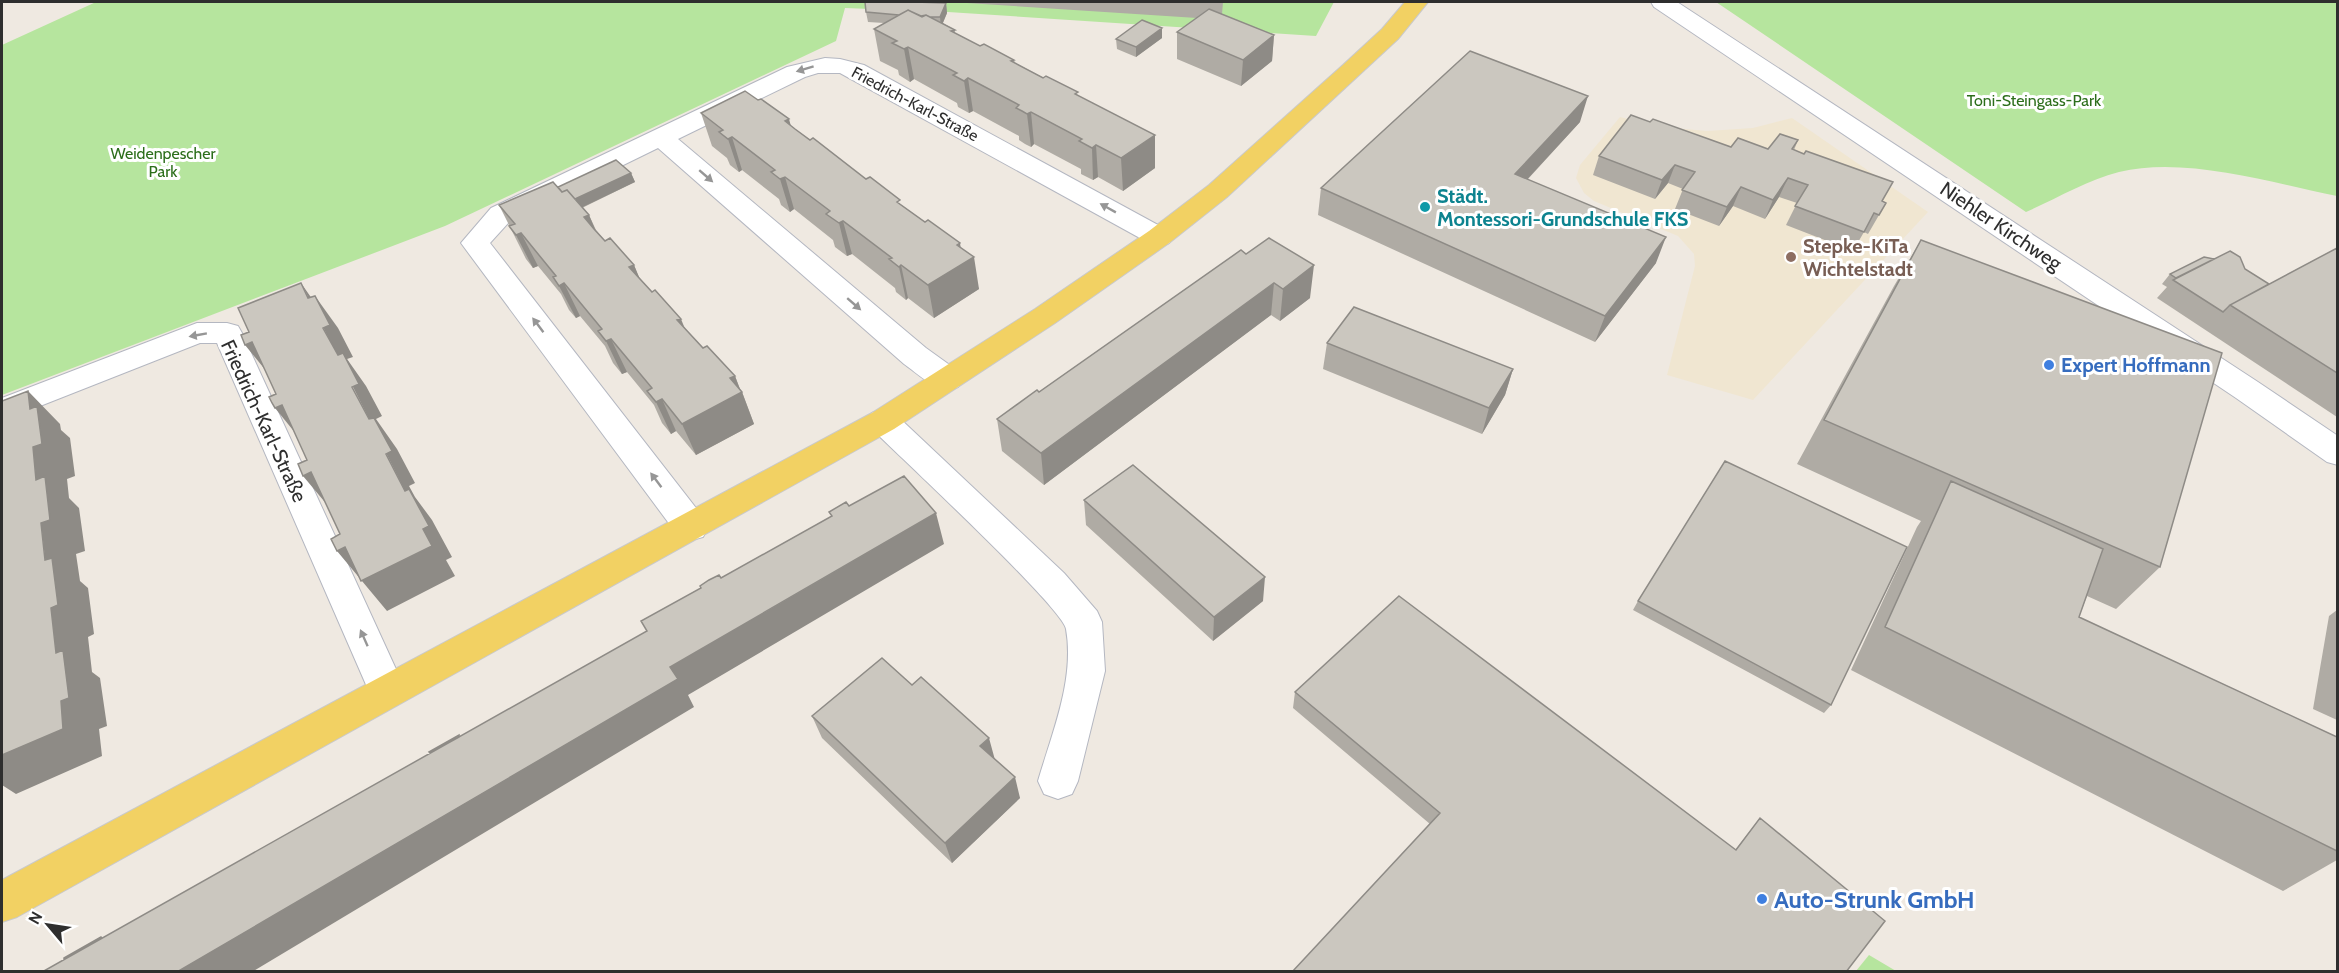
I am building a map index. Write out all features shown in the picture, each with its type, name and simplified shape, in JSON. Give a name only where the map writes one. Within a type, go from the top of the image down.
[{"type":"main road","points":[[2,902],[883,421],[1045,316],[1159,237],[1218,191],[1352,70],[1396,27],[1417,2]]},
{"type":"street","name":"Niehler Kirchweg","points":[[1662,2],[2237,384],[2337,453]]},
{"type":"street","name":"Friedrich-Karl-Straße","points":[[691,527],[475,243],[501,214],[796,72],[822,65],[840,65],[872,79],[1159,237]]},
{"type":"street","points":[[662,138],[915,356],[947,380]]},
{"type":"street","name":"Friedrich-Karl-Straße","points":[[2,410],[197,333],[227,333],[387,692]]},
{"type":"street","points":[[883,421],[1052,584],[1084,622],[1087,671],[1058,781]]},
{"type":"shaded area","name":"Stepke-KiTa Wichtelstadt","points":[[1620,117],[1663,127],[1707,131],[1753,128],[1792,118],[1928,212],[1753,400],[1667,375],[1695,266],[1694,254],[1678,236],[1594,201],[1584,193],[1576,178],[1580,165]]},
{"type":"green space","name":"Weidenpescher Park","points":[[96,2],[1334,2],[1316,36],[948,12],[845,8],[836,41],[445,226],[2,395],[2,45]]},
{"type":"green space","name":"Toni-Steingass-Park","points":[[1716,2],[2337,2],[2337,196],[2228,173],[2172,167],[2145,168],[2119,172],[2095,180],[2026,212]]},
{"type":"green space","points":[[1869,955],[1896,971],[1856,971]]},
{"type":"building","points":[[865,2],[946,3],[940,17],[930,17],[908,10],[899,15],[866,12]]},
{"type":"building","points":[[1209,9],[1274,35],[1243,60],[1177,32]]},
{"type":"building","points":[[908,10],[922,17],[926,15],[980,46],[984,44],[1014,60],[1011,61],[1043,78],[1046,76],[1078,92],[1075,94],[1155,135],[1121,158],[1096,145],[1092,148],[1079,141],[1082,139],[1031,112],[1027,114],[1016,108],[1019,105],[968,78],[964,81],[953,75],[957,73],[908,47],[904,49],[892,43],[897,41],[874,29]]},
{"type":"building","points":[[1142,20],[1162,28],[1136,47],[1116,39]]},
{"type":"building","name":"Städt. Montessori-Grundschule FKS","points":[[1470,51],[1588,96],[1515,174],[1666,237],[1605,316],[1321,188]]},
{"type":"building","points":[[745,91],[758,100],[761,99],[789,119],[785,121],[810,140],[813,138],[866,179],[870,177],[900,200],[897,202],[925,222],[928,220],[960,243],[957,245],[974,257],[928,285],[901,265],[899,267],[889,259],[892,258],[843,221],[839,223],[826,214],[830,211],[785,177],[780,179],[771,172],[775,170],[732,137],[728,139],[719,132],[723,130],[701,113]]},
{"type":"building","points":[[1631,115],[1650,122],[1653,119],[1731,147],[1738,138],[1768,149],[1780,134],[1798,140],[1792,149],[1804,154],[1806,151],[1893,182],[1882,201],[1886,203],[1879,215],[1874,213],[1864,232],[1795,206],[1808,185],[1788,178],[1773,200],[1741,187],[1727,207],[1682,190],[1695,172],[1675,165],[1662,180],[1599,156]]},
{"type":"building","points":[[616,160],[631,173],[575,199],[567,190],[562,192],[558,187]]},
{"type":"building","points":[[553,182],[562,192],[567,190],[589,215],[584,217],[594,229],[605,241],[610,238],[634,265],[629,267],[652,292],[655,290],[681,319],[677,320],[703,348],[707,346],[735,376],[730,378],[742,392],[682,424],[662,399],[656,402],[647,391],[652,388],[611,339],[606,341],[598,331],[602,329],[564,283],[559,286],[553,277],[556,276],[521,233],[516,235],[509,226],[515,224],[499,205]]},
{"type":"building","points":[[1269,238],[1314,265],[1283,289],[1274,283],[1041,453],[997,419],[1241,250],[1246,254]]},
{"type":"building","points":[[1921,240],[2222,353],[2160,567],[1824,420]]},
{"type":"building","points":[[2337,248],[2337,373],[2230,305]]},
{"type":"building","points":[[2230,251],[2240,257],[2245,269],[2269,284],[2230,305],[2223,312],[2173,280]]},
{"type":"building","points":[[2204,257],[2214,259],[2176,278],[2170,274]]},
{"type":"building","points":[[301,283],[308,298],[315,296],[330,325],[323,328],[338,355],[343,353],[359,384],[352,387],[369,419],[374,418],[392,451],[386,454],[405,491],[409,489],[429,526],[423,529],[432,546],[361,581],[345,547],[337,551],[331,539],[340,534],[311,472],[303,476],[298,464],[307,460],[282,405],[275,408],[269,397],[276,394],[252,342],[245,345],[241,335],[249,332],[238,308]]},
{"type":"building","points":[[1354,307],[1513,369],[1489,408],[1327,343]]},
{"type":"building","points":[[28,391],[30,409],[37,406],[42,444],[33,447],[36,480],[45,476],[50,520],[41,523],[45,560],[52,558],[58,605],[51,608],[56,653],[63,650],[69,698],[61,701],[63,729],[2,755],[2,401]]},
{"type":"building","points":[[1725,461],[1907,547],[1831,705],[1638,601]]},
{"type":"building","points":[[1133,465],[1265,577],[1214,617],[1084,500]]},
{"type":"building","points":[[904,476],[936,513],[670,667],[678,679],[177,972],[42,972],[647,631],[641,621],[701,588],[700,586],[709,580],[719,575],[721,578],[832,516],[829,512],[846,502],[849,506]]},
{"type":"building","points":[[1951,481],[2103,549],[2079,617],[2337,737],[2337,851],[1885,627]]},
{"type":"building","points":[[1399,596],[1736,850],[1760,818],[1885,921],[1846,972],[1292,972],[1440,813],[1295,692]]},
{"type":"building","points":[[882,658],[912,685],[921,677],[989,738],[980,746],[1015,777],[945,843],[812,716]]},
{"type":"building","points":[[459,735],[459,737],[429,752]]},
{"type":"building","points":[[102,938],[64,959],[64,958]]},
{"type":"place","name":"Städt. Montessori-Grundschule FKS","points":[[1425,207]]},
{"type":"place","name":"Stepke-KiTa Wichtelstadt","points":[[1791,257]]},
{"type":"place","name":"Expert Hoffmann","points":[[2049,365]]},
{"type":"place","name":"Auto-Strunk GmbH","points":[[1762,899]]}]
